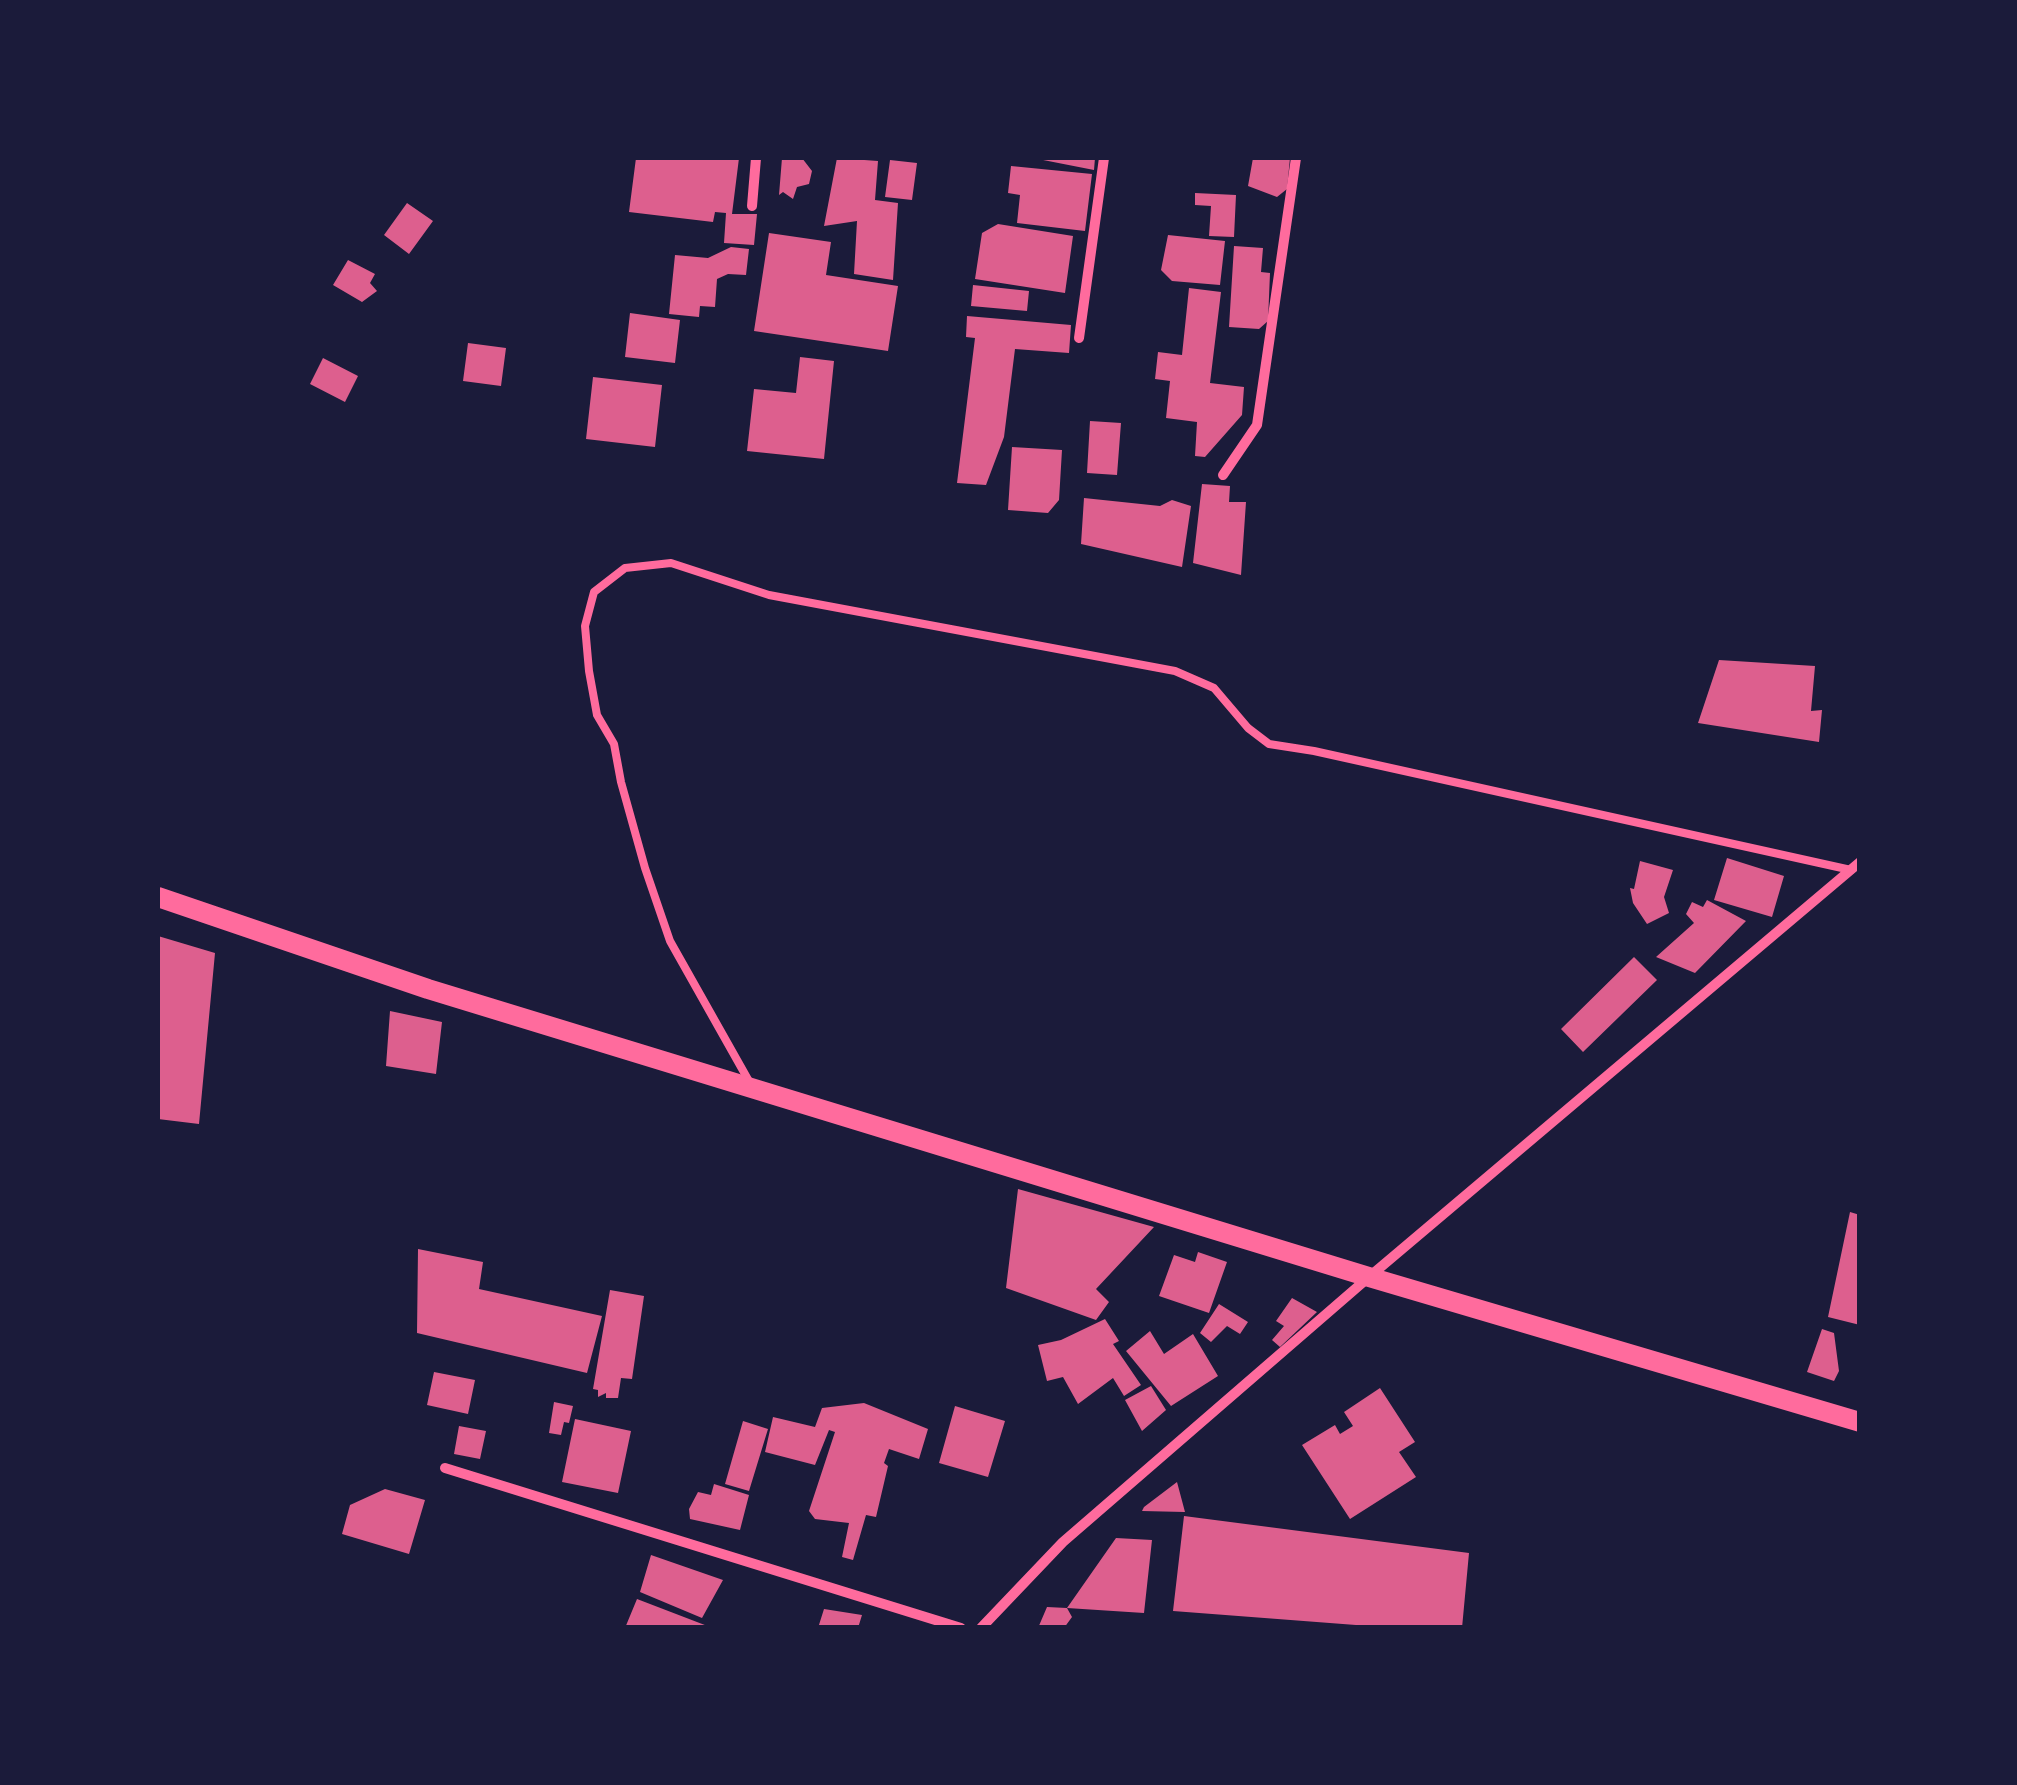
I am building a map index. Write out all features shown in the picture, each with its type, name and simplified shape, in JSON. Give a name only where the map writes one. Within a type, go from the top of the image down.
[{"type":"main road","points":[[158,897],[428,988],[752,1088],[1860,1422]]},
{"type":"street","points":[[752,206],[756,158]]},
{"type":"street","points":[[1079,338],[1104,158]]},
{"type":"street","points":[[1223,475],[1257,425],[1296,158]]},
{"type":"street","points":[[981,1628],[1063,1542],[1855,866]]},
{"type":"street","points":[[445,1468],[961,1628]]},
{"type":"lane","points":[[752,1088],[670,941],[621,782],[614,744],[597,715],[588,671],[585,626],[594,592],[624,568],[672,562],[769,595],[1174,671],[1214,688],[1248,728],[1269,744],[1855,866]]},
{"type":"building","points":[[636,158],[739,158],[732,214],[757,214],[754,245],[724,243],[726,213],[715,212],[713,222],[629,212]]},
{"type":"building","points":[[782,158],[802,158],[812,171],[809,184],[797,187],[793,199],[783,192],[779,195]]},
{"type":"building","points":[[837,158],[878,161],[875,200],[898,203],[893,280],[854,274],[857,221],[824,226]]},
{"type":"building","points":[[1095,158],[1094,170],[1038,159]]},
{"type":"building","points":[[1253,158],[1290,158],[1287,189],[1277,197],[1248,186]]},
{"type":"building","points":[[890,160],[917,163],[912,200],[885,197]]},
{"type":"building","points":[[1011,166],[1092,174],[1085,231],[1017,223],[1020,195],[1008,193]]},
{"type":"building","points":[[1195,193],[1236,195],[1234,237],[1209,236],[1211,206],[1195,205]]},
{"type":"building","points":[[407,203],[433,221],[409,254],[384,235]]},
{"type":"building","points":[[998,224],[1073,236],[1065,293],[975,279],[982,233]]},
{"type":"building","points":[[769,233],[831,242],[826,275],[898,286],[888,351],[754,331]]},
{"type":"building","points":[[1168,235],[1225,241],[1220,285],[1172,281],[1161,270]]},
{"type":"building","points":[[1234,246],[1263,248],[1261,272],[1270,273],[1268,321],[1259,329],[1229,327]]},
{"type":"building","points":[[731,247],[749,249],[746,275],[728,274],[717,279],[715,307],[700,306],[699,317],[669,314],[675,255],[708,258]]},
{"type":"building","points":[[348,260],[375,274],[370,283],[377,291],[362,302],[333,285]]},
{"type":"building","points":[[973,285],[1029,291],[1027,311],[971,306]]},
{"type":"building","points":[[1189,288],[1221,292],[1210,383],[1244,387],[1242,415],[1205,457],[1195,456],[1197,422],[1166,418],[1170,381],[1155,379],[1158,352],[1182,355]]},
{"type":"building","points":[[630,313],[680,320],[675,363],[625,357]]},
{"type":"building","points":[[967,316],[1071,325],[1069,353],[1015,349],[1004,437],[986,485],[957,483],[975,338],[966,337]]},
{"type":"building","points":[[468,343],[506,348],[501,386],[463,381]]},
{"type":"building","points":[[800,357],[834,361],[824,459],[747,451],[754,389],[796,393]]},
{"type":"building","points":[[323,358],[358,376],[345,402],[310,384]]},
{"type":"building","points":[[593,377],[662,385],[655,447],[586,439]]},
{"type":"building","points":[[1090,421],[1121,423],[1117,475],[1087,473]]},
{"type":"building","points":[[1012,447],[1062,450],[1059,500],[1048,513],[1008,510]]},
{"type":"building","points":[[1202,484],[1230,486],[1229,502],[1246,502],[1241,575],[1193,563]]},
{"type":"building","points":[[1084,498],[1160,506],[1172,500],[1191,506],[1182,567],[1081,544]]},
{"type":"building","points":[[1719,660],[1815,666],[1811,711],[1822,710],[1819,742],[1698,723]]},
{"type":"building","points":[[1727,858],[1784,876],[1772,917],[1714,900]]},
{"type":"building","points":[[1640,861],[1673,870],[1664,897],[1669,913],[1647,924],[1633,903],[1630,888],[1634,889]]},
{"type":"building","points":[[1707,900],[1746,921],[1695,973],[1656,957],[1694,923],[1686,914],[1692,902],[1703,907]]},
{"type":"building","points":[[158,936],[215,953],[199,1124],[158,1119]]},
{"type":"building","points":[[1634,957],[1657,980],[1583,1052],[1561,1029]]},
{"type":"building","points":[[390,1011],[442,1022],[436,1074],[386,1066]]},
{"type":"building","points":[[1018,1189],[1154,1227],[1096,1289],[1109,1302],[1096,1320],[1006,1288]]},
{"type":"building","points":[[1850,1212],[1860,1215],[1860,1325],[1828,1317]]},
{"type":"building","points":[[418,1249],[483,1262],[479,1289],[602,1316],[587,1373],[417,1333]]},
{"type":"building","points":[[1198,1252],[1227,1262],[1209,1313],[1159,1296],[1174,1255],[1195,1262]]},
{"type":"building","points":[[610,1290],[644,1296],[632,1379],[621,1378],[618,1398],[606,1398],[606,1393],[598,1397],[598,1390],[593,1389]]},
{"type":"building","points":[[1292,1298],[1317,1312],[1280,1347],[1272,1340],[1284,1326],[1276,1321]]},
{"type":"building","points":[[1219,1304],[1248,1322],[1240,1334],[1227,1326],[1211,1342],[1200,1333]]},
{"type":"building","points":[[1105,1319],[1119,1341],[1113,1344],[1141,1385],[1124,1396],[1113,1378],[1078,1404],[1063,1377],[1047,1381],[1038,1345],[1061,1340]]},
{"type":"building","points":[[1822,1329],[1834,1333],[1839,1371],[1834,1381],[1807,1372]]},
{"type":"building","points":[[1150,1331],[1164,1354],[1193,1334],[1218,1376],[1171,1406],[1126,1351]]},
{"type":"building","points":[[434,1372],[475,1380],[468,1414],[427,1405]]},
{"type":"building","points":[[1151,1386],[1166,1410],[1142,1431],[1125,1400]]},
{"type":"building","points":[[1380,1388],[1415,1442],[1399,1452],[1416,1477],[1350,1519],[1302,1445],[1335,1425],[1340,1434],[1353,1426],[1344,1412]]},
{"type":"building","points":[[554,1402],[573,1406],[561,1435],[549,1433]]},
{"type":"building","points":[[864,1403],[928,1429],[919,1459],[889,1449],[876,1517],[866,1515],[853,1560],[842,1557],[849,1523],[815,1519],[809,1511],[835,1432],[829,1430],[815,1465],[765,1452],[773,1417],[815,1427],[822,1408]]},
{"type":"building","points":[[955,1406],[1005,1421],[988,1477],[939,1463]]},
{"type":"building","points":[[575,1419],[631,1431],[618,1493],[562,1482]]},
{"type":"building","points":[[743,1421],[768,1429],[749,1491],[725,1484]]},
{"type":"building","points":[[459,1426],[486,1431],[480,1459],[454,1454]]},
{"type":"building","points":[[1177,1482],[1185,1512],[1142,1511],[1144,1507]]},
{"type":"building","points":[[714,1484],[749,1495],[740,1530],[690,1519],[689,1509],[698,1492],[711,1495]]},
{"type":"building","points":[[385,1489],[425,1500],[409,1554],[342,1534],[350,1505]]},
{"type":"building","points":[[1184,1516],[1469,1553],[1462,1628],[1395,1628],[1173,1611]]},
{"type":"building","points":[[1116,1538],[1152,1540],[1144,1613],[1067,1608]]},
{"type":"building","points":[[651,1555],[723,1580],[702,1618],[640,1592]]},
{"type":"building","points":[[637,1599],[710,1627],[710,1628],[625,1628]]},
{"type":"building","points":[[1047,1607],[1067,1608],[1072,1617],[1064,1628],[1038,1628]]},
{"type":"building","points":[[824,1609],[862,1615],[858,1628],[818,1628]]}]
